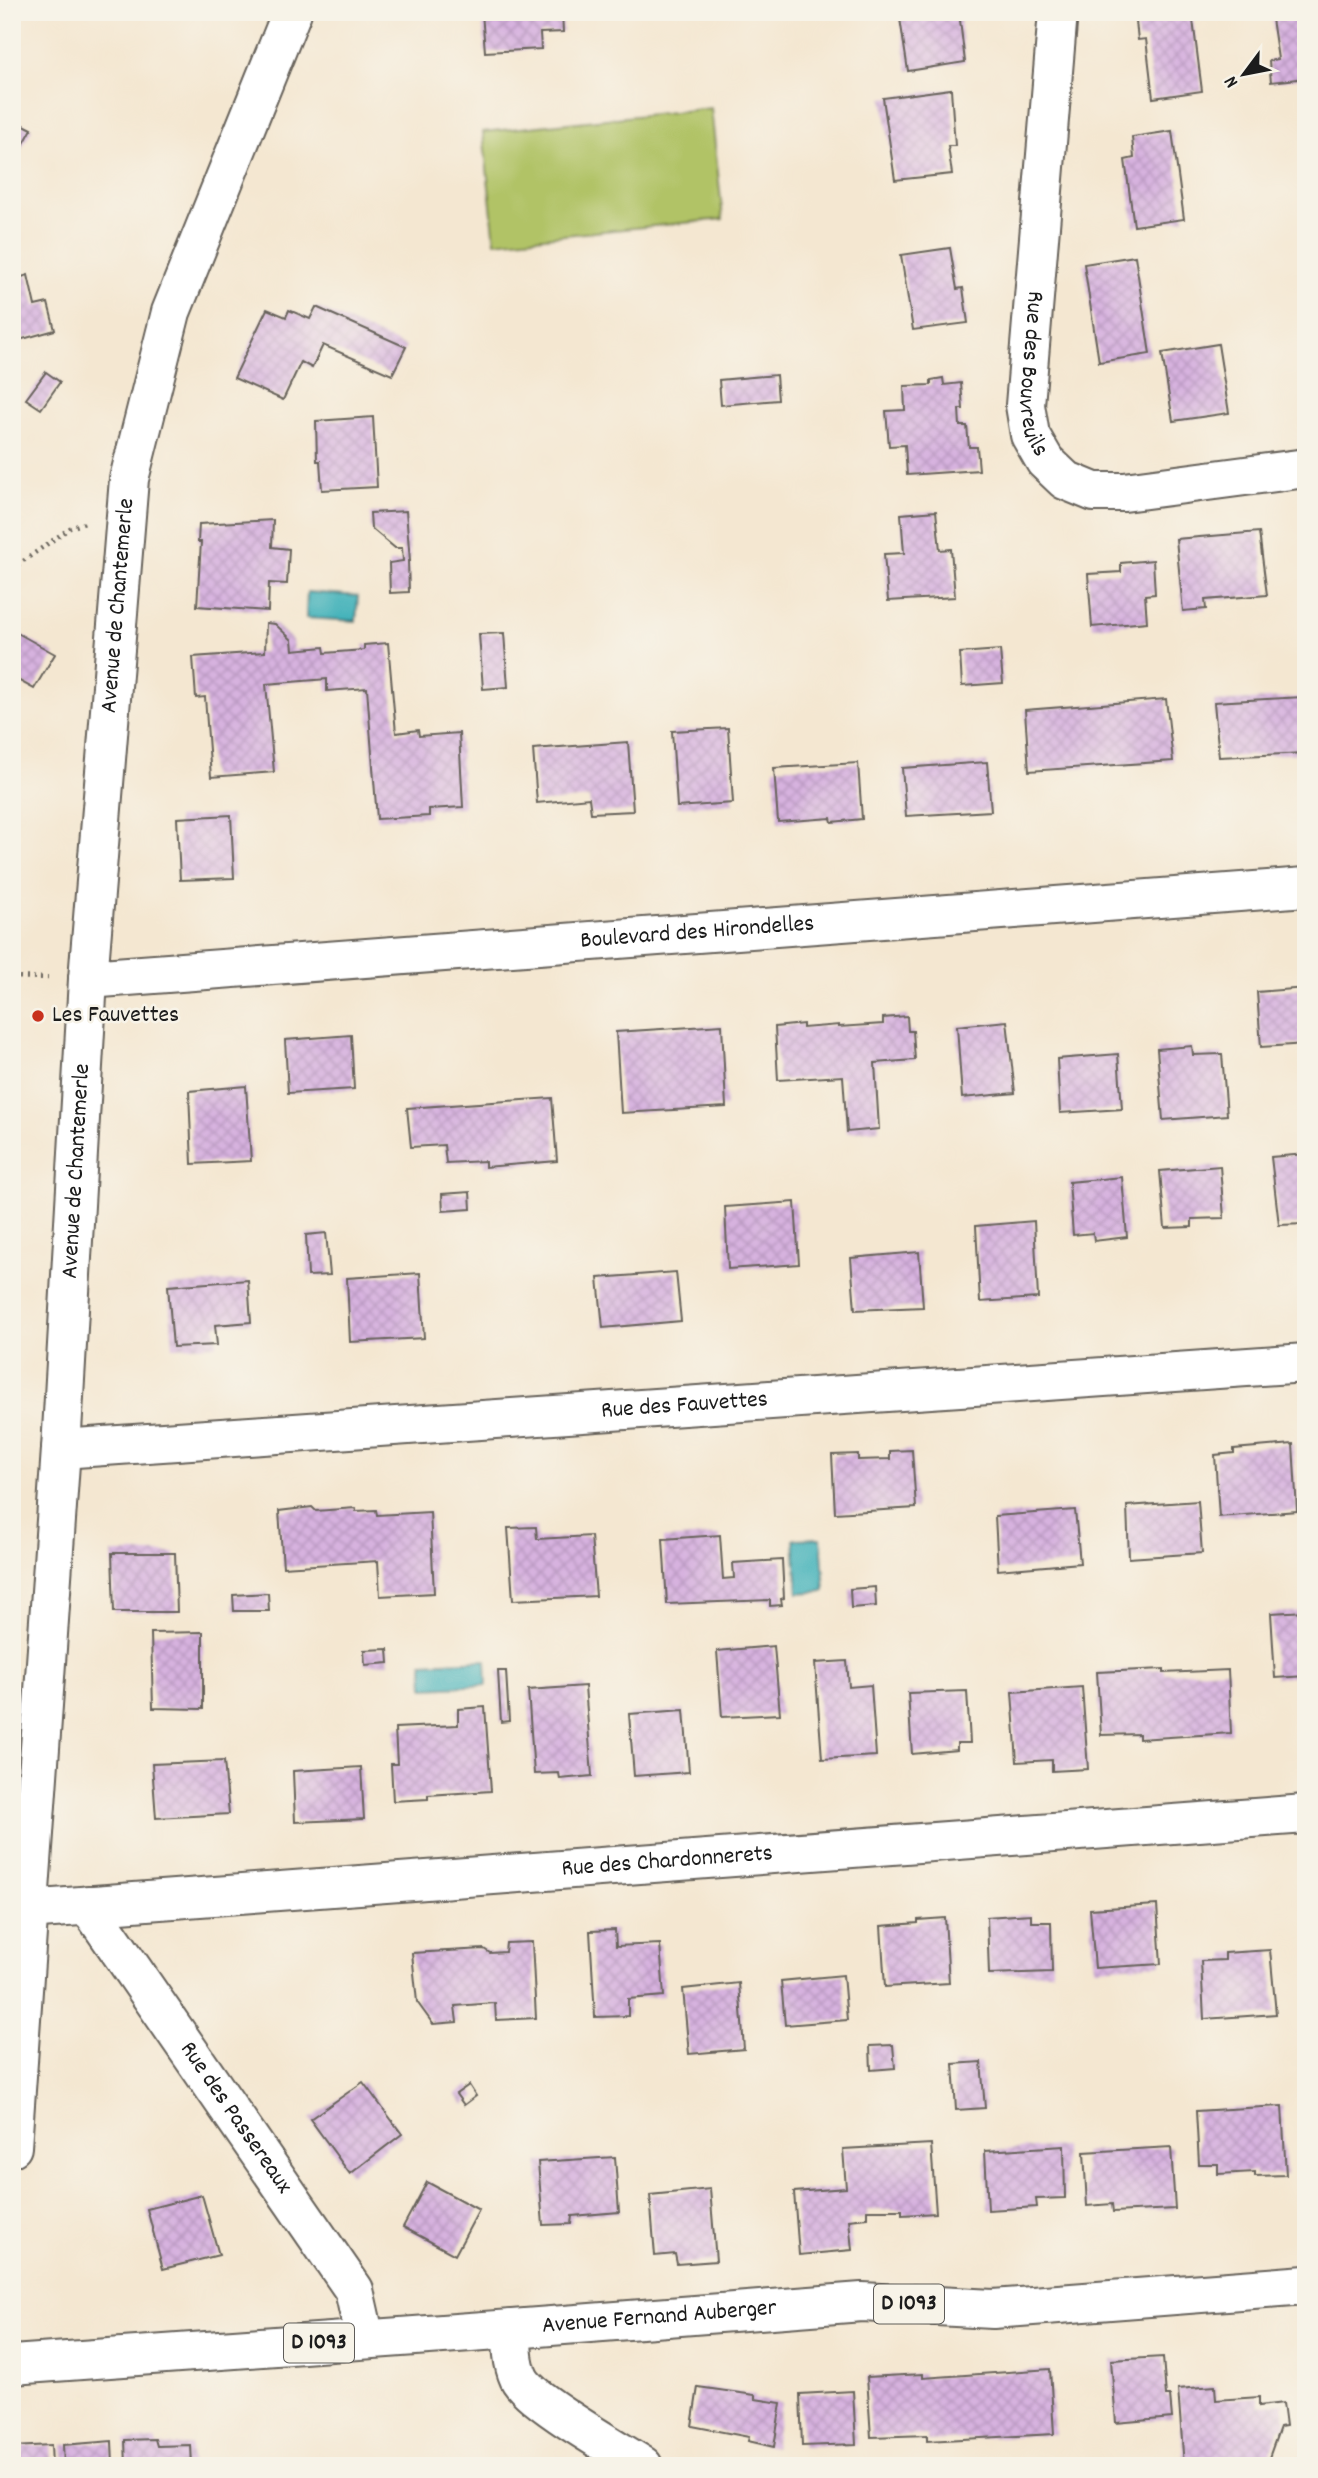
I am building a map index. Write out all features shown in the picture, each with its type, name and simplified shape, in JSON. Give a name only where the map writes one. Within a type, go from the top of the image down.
[{"type":"street","name":"Avenue de Chantemerle","points":[[12,2147],[27,1910],[24,1798],[61,1449],[88,979],[129,479],[171,312],[292,12]]},
{"type":"street","name":"Rue des Bouvreuils","points":[[1058,12],[1025,405],[1030,435],[1045,461],[1065,480],[1094,492],[1124,492],[1306,468]]},
{"type":"street","name":"Boulevard des Hirondelles","points":[[88,979],[1306,887]]},
{"type":"street","name":"Rue des Fauvettes","points":[[61,1449],[1306,1363]]},
{"type":"street","name":"Rue des Chardonnerets","points":[[27,1910],[1306,1814]]},
{"type":"street","name":"Rue des Passereaux","points":[[88,1905],[355,2290],[365,2339]]},
{"type":"street","name":"Avenue Fernand Auberger","points":[[12,2365],[862,2302],[993,2309],[1306,2284]]},
{"type":"street","points":[[512,2329],[513,2354],[519,2379],[536,2397],[643,2466]]},
{"type":"path","points":[[12,569],[70,528],[127,509]]},
{"type":"green space","points":[[711,108],[723,219],[495,242],[483,132]]},
{"type":"water","points":[[307,592],[358,596],[356,621],[306,618]]},
{"type":"water","points":[[821,1538],[825,1591],[798,1593],[794,1539]]},
{"type":"water","points":[[486,1660],[487,1685],[424,1688],[423,1663]]},
{"type":"building","points":[[482,12],[562,12],[563,32],[540,33],[541,49],[485,52]]},
{"type":"building","points":[[899,12],[959,12],[965,62],[908,71]]},
{"type":"building","points":[[1135,12],[1192,12],[1202,91],[1153,98],[1146,39],[1138,40]]},
{"type":"building","points":[[1271,12],[1306,12],[1306,78],[1271,82],[1269,61],[1278,59]]},
{"type":"building","points":[[951,89],[955,146],[948,146],[952,174],[895,180],[883,98]]},
{"type":"building","points":[[12,119],[32,129],[17,156],[12,154]]},
{"type":"building","points":[[1172,131],[1184,219],[1134,226],[1125,160],[1134,158],[1132,137]]},
{"type":"building","points":[[950,248],[957,289],[963,288],[968,323],[913,330],[901,255]]},
{"type":"building","points":[[1135,256],[1150,354],[1099,362],[1084,264]]},
{"type":"building","points":[[28,275],[35,306],[48,303],[55,330],[12,342],[12,280]]},
{"type":"building","points":[[316,307],[406,347],[392,375],[323,345],[312,368],[301,362],[283,400],[234,378],[267,309],[286,317],[289,310],[310,319]]},
{"type":"building","points":[[1218,344],[1229,413],[1173,421],[1162,353]]},
{"type":"building","points":[[46,372],[60,382],[41,409],[26,399]]},
{"type":"building","points":[[776,375],[778,400],[721,405],[719,380]]},
{"type":"building","points":[[943,378],[944,385],[961,383],[963,409],[959,409],[960,426],[967,426],[969,447],[977,447],[979,470],[907,475],[905,445],[889,446],[886,411],[905,410],[904,386],[931,385],[931,380]]},
{"type":"building","points":[[373,417],[377,487],[322,490],[320,461],[317,461],[316,421]]},
{"type":"building","points":[[406,511],[410,561],[409,592],[390,593],[389,563],[403,561],[402,548],[395,548],[371,528],[370,513]]},
{"type":"building","points":[[936,511],[940,550],[951,549],[955,597],[888,601],[884,554],[904,553],[901,514]]},
{"type":"building","points":[[273,520],[272,547],[289,549],[287,584],[269,583],[268,611],[197,606],[201,542],[198,542],[199,524]]},
{"type":"building","points":[[1259,532],[1267,595],[1205,600],[1206,609],[1183,611],[1176,539]]},
{"type":"building","points":[[1153,560],[1155,594],[1145,595],[1147,622],[1092,627],[1088,574],[1121,572],[1121,563]]},
{"type":"building","points":[[266,623],[275,624],[292,640],[293,650],[324,647],[325,653],[364,650],[364,645],[388,643],[396,733],[418,730],[419,736],[459,733],[463,807],[429,809],[429,816],[377,819],[367,688],[327,691],[327,679],[266,684],[274,772],[211,777],[205,697],[196,698],[193,657],[265,652]]},
{"type":"building","points":[[12,630],[55,654],[34,689],[12,677]]},
{"type":"building","points":[[504,633],[508,687],[483,689],[479,634]]},
{"type":"building","points":[[1000,650],[1003,683],[962,686],[960,653]]},
{"type":"building","points":[[1303,697],[1306,753],[1219,757],[1214,702]]},
{"type":"building","points":[[1166,699],[1173,761],[1029,771],[1025,710]]},
{"type":"building","points":[[728,728],[733,803],[677,807],[672,731]]},
{"type":"building","points":[[628,742],[633,811],[591,813],[589,798],[537,803],[533,749]]},
{"type":"building","points":[[987,762],[991,811],[906,816],[902,768]]},
{"type":"building","points":[[858,763],[862,819],[832,822],[831,818],[778,822],[774,768]]},
{"type":"building","points":[[231,815],[234,878],[180,880],[177,818]]},
{"type":"building","points":[[1306,988],[1306,1044],[1261,1047],[1257,992]]},
{"type":"building","points":[[907,1016],[908,1031],[913,1031],[915,1060],[875,1063],[879,1129],[847,1132],[843,1076],[778,1080],[775,1027],[803,1024],[803,1028],[883,1024],[883,1018]]},
{"type":"building","points":[[1007,1021],[1015,1093],[962,1098],[957,1026]]},
{"type":"building","points":[[722,1025],[726,1107],[621,1113],[616,1032]]},
{"type":"building","points":[[351,1035],[354,1089],[288,1093],[285,1040]]},
{"type":"building","points":[[1192,1046],[1193,1055],[1222,1054],[1227,1115],[1163,1120],[1157,1049]]},
{"type":"building","points":[[1118,1054],[1122,1109],[1060,1113],[1057,1059]]},
{"type":"building","points":[[246,1086],[251,1161],[192,1164],[189,1091]]},
{"type":"building","points":[[552,1098],[557,1161],[485,1167],[485,1161],[446,1163],[444,1145],[411,1147],[407,1108]]},
{"type":"building","points":[[1306,1154],[1306,1224],[1279,1225],[1271,1157]]},
{"type":"building","points":[[1220,1166],[1224,1218],[1192,1219],[1192,1227],[1165,1228],[1160,1171]]},
{"type":"building","points":[[1122,1177],[1127,1237],[1094,1241],[1093,1233],[1073,1235],[1069,1182]]},
{"type":"building","points":[[470,1192],[471,1209],[443,1211],[442,1194]]},
{"type":"building","points":[[795,1202],[799,1264],[728,1269],[725,1207]]},
{"type":"building","points":[[1034,1221],[1038,1298],[980,1302],[976,1226]]},
{"type":"building","points":[[326,1233],[330,1275],[308,1276],[306,1235]]},
{"type":"building","points":[[919,1252],[923,1307],[855,1310],[851,1258]]},
{"type":"building","points":[[676,1272],[681,1321],[603,1328],[598,1278]]},
{"type":"building","points":[[420,1273],[424,1338],[350,1342],[347,1278]]},
{"type":"building","points":[[248,1280],[251,1322],[215,1325],[217,1345],[173,1347],[168,1286]]},
{"type":"building","points":[[1293,1444],[1297,1511],[1219,1517],[1215,1455],[1234,1453],[1234,1449]]},
{"type":"building","points":[[912,1450],[916,1508],[835,1513],[832,1455],[858,1454],[858,1460],[890,1459],[890,1451]]},
{"type":"building","points":[[1198,1501],[1202,1553],[1129,1558],[1127,1506]]},
{"type":"building","points":[[312,1507],[316,1511],[355,1508],[356,1511],[376,1510],[377,1515],[430,1512],[434,1593],[380,1596],[378,1561],[283,1567],[279,1511]]},
{"type":"building","points":[[1075,1510],[1080,1563],[998,1570],[995,1516]]},
{"type":"building","points":[[536,1527],[537,1539],[591,1536],[596,1596],[513,1600],[508,1528]]},
{"type":"building","points":[[720,1535],[723,1579],[734,1578],[733,1563],[782,1560],[782,1605],[770,1606],[770,1600],[667,1604],[663,1539]]},
{"type":"building","points":[[112,1553],[175,1553],[177,1612],[114,1612]]},
{"type":"building","points":[[875,1587],[876,1606],[851,1608],[850,1589]]},
{"type":"building","points":[[268,1593],[269,1611],[234,1611],[233,1595]]},
{"type":"building","points":[[1306,1611],[1306,1676],[1275,1678],[1271,1613]]},
{"type":"building","points":[[203,1632],[203,1709],[153,1708],[151,1633]]},
{"type":"building","points":[[774,1646],[780,1714],[722,1717],[717,1651]]},
{"type":"building","points":[[388,1649],[389,1663],[365,1665],[364,1650]]},
{"type":"building","points":[[847,1661],[849,1687],[871,1685],[876,1756],[822,1759],[815,1663]]},
{"type":"building","points":[[1164,1669],[1164,1673],[1228,1670],[1231,1733],[1139,1739],[1139,1734],[1101,1735],[1097,1672]]},
{"type":"building","points":[[498,1671],[506,1671],[509,1721],[501,1722]]},
{"type":"building","points":[[585,1686],[592,1776],[560,1779],[559,1773],[534,1774],[528,1690]]},
{"type":"building","points":[[1082,1687],[1088,1769],[1052,1771],[1052,1760],[1017,1762],[1012,1692]]},
{"type":"building","points":[[967,1691],[970,1743],[957,1743],[957,1750],[912,1754],[908,1693]]},
{"type":"building","points":[[485,1707],[491,1791],[428,1795],[428,1799],[393,1801],[391,1764],[397,1764],[395,1728],[458,1725],[458,1709]]},
{"type":"building","points":[[684,1710],[689,1772],[634,1776],[629,1714]]},
{"type":"building","points":[[224,1761],[229,1814],[156,1818],[152,1764]]},
{"type":"building","points":[[361,1767],[364,1819],[295,1822],[293,1771]]},
{"type":"building","points":[[1157,1905],[1161,1964],[1095,1968],[1090,1909]]},
{"type":"building","points":[[1031,1914],[1031,1922],[1051,1922],[1052,1972],[989,1974],[987,1917]]},
{"type":"building","points":[[945,1918],[949,1983],[885,1987],[881,1926]]},
{"type":"building","points":[[615,1930],[616,1946],[660,1944],[664,1996],[628,1999],[628,2016],[595,2017],[590,1931]]},
{"type":"building","points":[[532,1942],[536,2018],[496,2020],[495,2003],[455,2006],[457,2022],[433,2024],[417,2002],[412,1953],[484,1949],[490,1953],[505,1952],[506,1943]]},
{"type":"building","points":[[1270,1950],[1276,2014],[1204,2019],[1201,1961],[1225,1960],[1225,1953]]},
{"type":"building","points":[[843,1975],[847,2020],[785,2025],[781,1981]]},
{"type":"building","points":[[739,1983],[744,2049],[689,2054],[683,1989]]},
{"type":"building","points":[[893,2045],[895,2068],[871,2070],[870,2046]]},
{"type":"building","points":[[981,2062],[985,2108],[956,2110],[953,2064]]},
{"type":"building","points":[[363,2082],[402,2134],[350,2174],[310,2119]]},
{"type":"building","points":[[469,2085],[476,2096],[464,2105],[456,2094]]},
{"type":"building","points":[[1282,2106],[1286,2175],[1255,2176],[1255,2172],[1218,2174],[1218,2164],[1199,2164],[1196,2111]]},
{"type":"building","points":[[931,2144],[936,2213],[902,2215],[902,2210],[867,2210],[867,2218],[849,2220],[852,2250],[799,2255],[794,2192],[846,2188],[843,2149]]},
{"type":"building","points":[[1064,2146],[1065,2198],[1036,2199],[1037,2207],[988,2210],[985,2151]]},
{"type":"building","points":[[1171,2147],[1175,2209],[1113,2212],[1112,2204],[1087,2206],[1084,2152]]},
{"type":"building","points":[[615,2157],[619,2212],[572,2216],[571,2224],[543,2225],[538,2162]]},
{"type":"building","points":[[427,2182],[479,2210],[455,2255],[403,2227]]},
{"type":"building","points":[[710,2189],[716,2261],[677,2264],[675,2254],[655,2256],[650,2195]]},
{"type":"building","points":[[202,2195],[219,2255],[163,2269],[147,2209]]},
{"type":"building","points":[[1163,2357],[1166,2396],[1170,2396],[1172,2418],[1116,2423],[1111,2360]]},
{"type":"building","points":[[1050,2369],[1054,2434],[927,2441],[927,2435],[871,2437],[867,2377],[923,2374],[923,2378]]},
{"type":"building","points":[[1215,2386],[1216,2400],[1259,2397],[1259,2406],[1283,2403],[1286,2426],[1280,2427],[1266,2466],[1184,2466],[1178,2389]]},
{"type":"building","points":[[698,2387],[755,2395],[755,2399],[781,2403],[774,2447],[748,2441],[749,2437],[692,2426]]},
{"type":"building","points":[[853,2391],[856,2444],[802,2446],[800,2394]]},
{"type":"building","points":[[155,2439],[157,2446],[191,2445],[192,2466],[126,2466],[125,2440]]},
{"type":"building","points":[[112,2441],[113,2466],[64,2466],[63,2445]]},
{"type":"building","points":[[51,2445],[52,2466],[12,2466],[12,2447]]},
{"type":"place","name":"Les Fauvettes","points":[[38,1016]]}]
